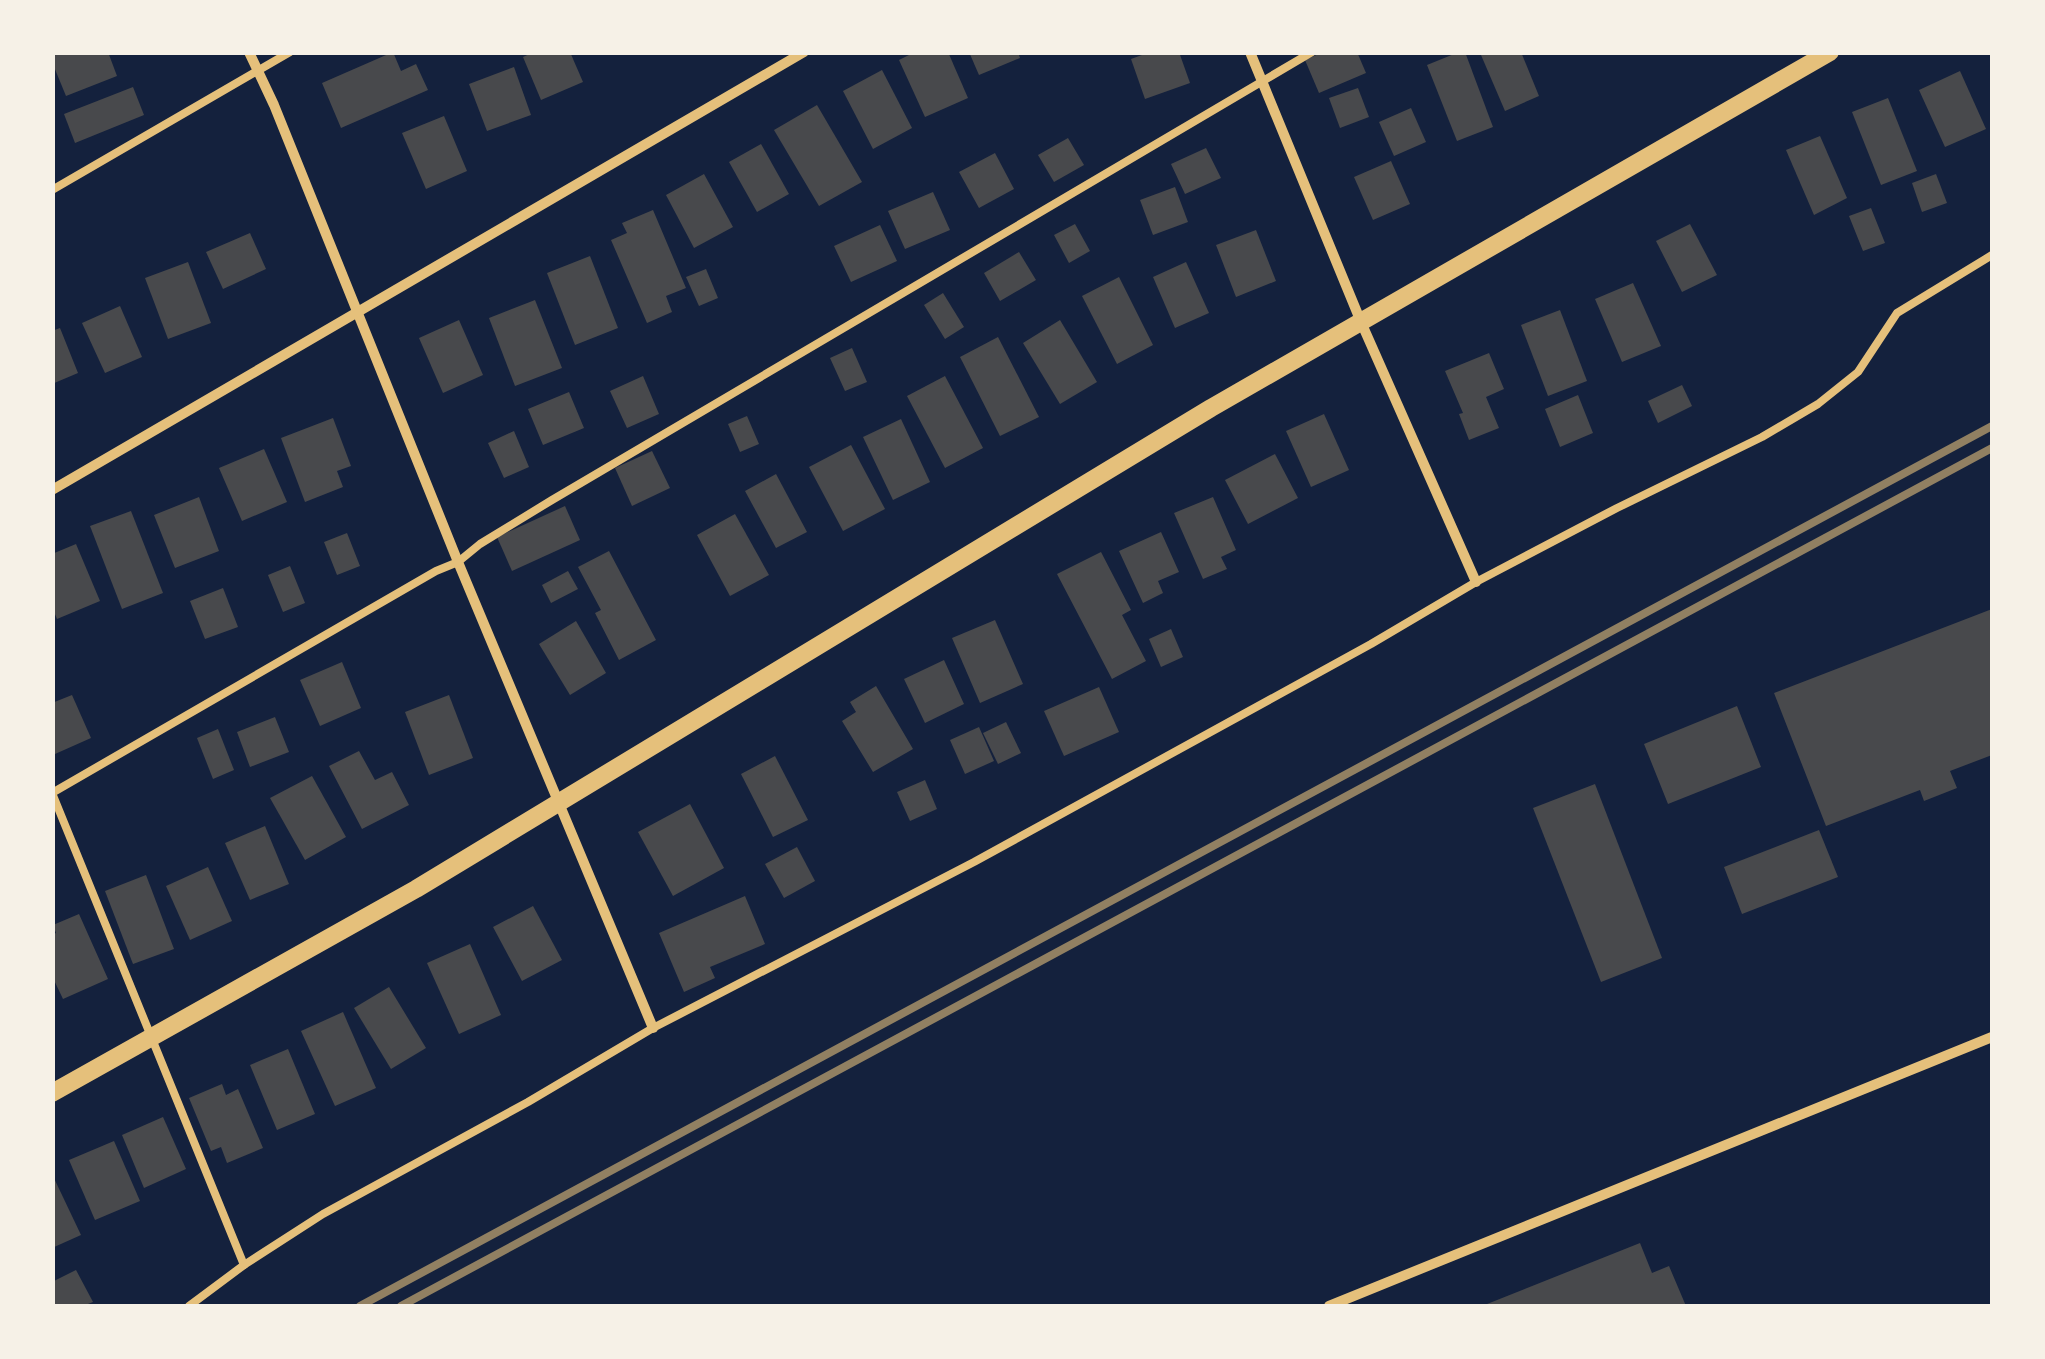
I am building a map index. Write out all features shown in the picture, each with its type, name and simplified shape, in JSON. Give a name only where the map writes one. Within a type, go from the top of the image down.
[{"type":"street","points":[[249,52],[652,1028]]},
{"type":"street","points":[[52,490],[804,52]]},
{"type":"street","points":[[1250,52],[1361,322],[1476,582]]},
{"type":"street","points":[[52,1092],[416,889],[1081,485],[1830,52]]},
{"type":"street","points":[[1329,1306],[1992,1036]]},
{"type":"lane","points":[[52,190],[290,52]]},
{"type":"lane","points":[[244,1264],[52,793],[458,562],[552,500],[1312,52]]},
{"type":"lane","points":[[189,1306],[244,1264],[323,1214],[528,1102],[652,1028],[974,862],[1476,582],[1762,437],[1818,404],[1858,372],[1897,313],[1992,255]]},
{"type":"building","points":[[52,52],[108,52],[117,76],[66,96],[52,62]]},
{"type":"building","points":[[393,52],[401,71],[416,64],[428,90],[341,128],[322,83]]},
{"type":"building","points":[[534,52],[570,52],[583,82],[541,100],[523,57]]},
{"type":"building","points":[[915,52],[948,52],[968,98],[925,117],[899,60]]},
{"type":"building","points":[[969,52],[1018,52],[1020,58],[979,75]]},
{"type":"building","points":[[1150,52],[1179,52],[1190,83],[1145,99],[1131,59]]},
{"type":"building","points":[[1323,52],[1357,52],[1366,73],[1319,93],[1305,60]]},
{"type":"building","points":[[1465,52],[1493,127],[1457,141],[1427,65]]},
{"type":"building","points":[[1521,52],[1539,96],[1505,111],[1481,55]]},
{"type":"building","points":[[514,67],[531,115],[487,131],[469,84]]},
{"type":"building","points":[[882,70],[912,128],[873,149],[843,91]]},
{"type":"building","points":[[1960,71],[1986,129],[1945,147],[1919,90]]},
{"type":"building","points":[[133,87],[144,115],[75,143],[64,114]]},
{"type":"building","points":[[1358,88],[1369,117],[1340,128],[1329,98]]},
{"type":"building","points":[[1888,98],[1917,171],[1881,185],[1852,112]]},
{"type":"building","points":[[817,105],[862,182],[819,206],[774,130]]},
{"type":"building","points":[[1411,108],[1426,142],[1394,156],[1379,122]]},
{"type":"building","points":[[444,116],[467,171],[426,189],[402,133]]},
{"type":"building","points":[[1820,136],[1847,198],[1814,215],[1786,150]]},
{"type":"building","points":[[1068,138],[1084,165],[1054,182],[1038,155]]},
{"type":"building","points":[[761,144],[789,194],[757,212],[729,162]]},
{"type":"building","points":[[1206,148],[1221,178],[1185,194],[1171,164]]},
{"type":"building","points":[[995,153],[1014,189],[979,208],[959,172]]},
{"type":"building","points":[[1391,161],[1410,204],[1373,220],[1354,177]]},
{"type":"building","points":[[704,174],[733,227],[694,248],[666,195]]},
{"type":"building","points":[[1936,174],[1947,203],[1922,212],[1912,183]]},
{"type":"building","points":[[1175,187],[1188,222],[1153,235],[1140,200]]},
{"type":"building","points":[[933,192],[950,230],[905,249],[888,211]]},
{"type":"building","points":[[1871,208],[1885,243],[1863,251],[1849,216]]},
{"type":"building","points":[[653,210],[686,288],[666,296],[672,312],[647,323],[611,240],[627,233],[622,223]]},
{"type":"building","points":[[1075,224],[1090,251],[1069,263],[1054,235]]},
{"type":"building","points":[[1690,224],[1717,275],[1682,292],[1656,241]]},
{"type":"building","points":[[880,225],[897,261],[851,282],[834,246]]},
{"type":"building","points":[[1256,230],[1276,281],[1236,297],[1216,245]]},
{"type":"building","points":[[250,233],[266,269],[223,289],[206,252]]},
{"type":"building","points":[[1019,252],[1036,280],[1000,301],[984,273]]},
{"type":"building","points":[[590,256],[618,328],[575,345],[547,273]]},
{"type":"building","points":[[188,262],[211,323],[168,339],[145,278]]},
{"type":"building","points":[[1186,262],[1209,313],[1175,328],[1153,277]]},
{"type":"building","points":[[706,269],[718,298],[699,306],[686,277]]},
{"type":"building","points":[[1119,277],[1153,345],[1117,364],[1082,296]]},
{"type":"building","points":[[1633,283],[1661,346],[1622,362],[1595,299]]},
{"type":"building","points":[[943,293],[964,327],[945,339],[924,305]]},
{"type":"building","points":[[535,300],[562,368],[515,386],[489,318]]},
{"type":"building","points":[[120,306],[142,357],[105,373],[82,323]]},
{"type":"building","points":[[1560,310],[1587,381],[1548,396],[1521,325]]},
{"type":"building","points":[[459,320],[483,375],[443,393],[419,338]]},
{"type":"building","points":[[1060,320],[1097,382],[1060,404],[1023,343]]},
{"type":"building","points":[[60,328],[78,373],[52,384],[52,331]]},
{"type":"building","points":[[998,337],[1039,417],[1000,436],[960,357]]},
{"type":"building","points":[[852,348],[867,382],[845,391],[830,358]]},
{"type":"building","points":[[1489,353],[1504,389],[1486,397],[1499,428],[1469,440],[1459,414],[1463,413],[1445,371]]},
{"type":"building","points":[[643,376],[659,414],[627,428],[610,391]]},
{"type":"building","points":[[945,376],[983,448],[945,468],[907,396]]},
{"type":"building","points":[[1682,385],[1692,406],[1658,423],[1648,401]]},
{"type":"building","points":[[569,392],[584,428],[543,445],[528,409]]},
{"type":"building","points":[[1578,395],[1593,433],[1560,447],[1545,409]]},
{"type":"building","points":[[1324,414],[1349,470],[1311,487],[1286,431]]},
{"type":"building","points":[[747,416],[759,444],[740,452],[728,424]]},
{"type":"building","points":[[333,418],[351,466],[337,471],[343,487],[305,502],[281,438]]},
{"type":"building","points":[[901,419],[930,482],[893,500],[863,437]]},
{"type":"building","points":[[514,431],[529,467],[504,478],[488,443]]},
{"type":"building","points":[[851,445],[885,509],[843,531],[809,467]]},
{"type":"building","points":[[264,449],[287,502],[242,521],[219,468]]},
{"type":"building","points":[[652,451],[670,488],[632,506],[615,468]]},
{"type":"building","points":[[1275,454],[1298,498],[1248,524],[1225,480]]},
{"type":"building","points":[[776,474],[807,532],[776,548],[745,491]]},
{"type":"building","points":[[199,497],[219,551],[175,568],[154,515]]},
{"type":"building","points":[[1213,497],[1236,550],[1221,557],[1227,569],[1203,579],[1174,513]]},
{"type":"building","points":[[565,506],[580,540],[512,571],[497,537]]},
{"type":"building","points":[[131,511],[163,593],[122,609],[90,526]]},
{"type":"building","points":[[735,514],[769,575],[730,596],[697,535]]},
{"type":"building","points":[[1161,532],[1179,572],[1158,581],[1163,593],[1143,603],[1119,551]]},
{"type":"building","points":[[347,533],[360,566],[337,575],[324,542]]},
{"type":"building","points":[[76,544],[100,601],[57,619],[52,607],[52,554]]},
{"type":"building","points":[[609,551],[656,640],[619,660],[595,613],[601,610],[578,567]]},
{"type":"building","points":[[1101,552],[1131,610],[1122,615],[1146,661],[1112,679],[1057,574]]},
{"type":"building","points":[[290,566],[305,603],[283,612],[268,575]]},
{"type":"building","points":[[568,571],[578,589],[551,603],[542,585]]},
{"type":"building","points":[[223,588],[238,627],[205,639],[190,601]]},
{"type":"building","points":[[1992,609],[1992,755],[1950,771],[1957,788],[1924,801],[1920,790],[1826,826],[1774,693]]},
{"type":"building","points":[[995,620],[1023,684],[980,703],[952,638]]},
{"type":"building","points":[[576,621],[606,673],[570,695],[539,644]]},
{"type":"building","points":[[1171,629],[1183,657],[1161,667],[1149,639]]},
{"type":"building","points":[[944,660],[964,704],[925,723],[904,679]]},
{"type":"building","points":[[342,662],[361,708],[320,726],[300,680]]},
{"type":"building","points":[[876,686],[913,749],[873,772],[842,721],[856,712],[850,702]]},
{"type":"building","points":[[1099,687],[1119,732],[1064,756],[1044,711]]},
{"type":"building","points":[[72,695],[91,738],[55,754],[52,703]]},
{"type":"building","points":[[449,695],[473,758],[429,775],[405,712]]},
{"type":"building","points":[[1737,706],[1761,767],[1668,804],[1644,744]]},
{"type":"building","points":[[275,717],[289,752],[250,767],[237,732]]},
{"type":"building","points":[[1006,722],[1021,753],[998,764],[983,733]]},
{"type":"building","points":[[979,727],[994,761],[965,774],[950,740]]},
{"type":"building","points":[[218,729],[234,770],[213,779],[197,738]]},
{"type":"building","points":[[359,751],[375,780],[392,772],[409,805],[362,829],[329,766]]},
{"type":"building","points":[[775,756],[808,820],[773,837],[741,774]]},
{"type":"building","points":[[312,776],[346,837],[305,860],[270,798]]},
{"type":"building","points":[[925,780],[937,809],[910,821],[897,792]]},
{"type":"building","points":[[1595,784],[1662,958],[1601,982],[1533,808]]},
{"type":"building","points":[[690,804],[724,868],[673,896],[638,832]]},
{"type":"building","points":[[265,826],[289,884],[250,900],[225,843]]},
{"type":"building","points":[[1819,830],[1838,877],[1742,914],[1724,867]]},
{"type":"building","points":[[797,847],[815,881],[784,898],[765,864]]},
{"type":"building","points":[[208,867],[232,921],[190,940],[166,886]]},
{"type":"building","points":[[146,875],[174,949],[133,964],[105,891]]},
{"type":"building","points":[[745,896],[765,944],[710,967],[715,978],[684,992],[659,933]]},
{"type":"building","points":[[533,906],[562,960],[522,981],[493,927]]},
{"type":"building","points":[[79,914],[108,979],[63,999],[52,976],[52,935],[56,933],[53,925]]},
{"type":"building","points":[[470,944],[501,1015],[459,1034],[427,963]]},
{"type":"building","points":[[389,987],[426,1048],[391,1069],[354,1008]]},
{"type":"building","points":[[343,1012],[376,1088],[335,1106],[301,1031]]},
{"type":"building","points":[[288,1049],[315,1114],[277,1130],[250,1065]]},
{"type":"building","points":[[222,1084],[226,1095],[238,1089],[263,1148],[227,1163],[221,1147],[211,1151],[189,1098]]},
{"type":"building","points":[[163,1117],[186,1169],[144,1188],[122,1135]]},
{"type":"building","points":[[114,1141],[140,1201],[95,1220],[69,1160]]},
{"type":"building","points":[[52,1174],[81,1235],[52,1248]]},
{"type":"building","points":[[1640,1243],[1652,1273],[1669,1266],[1686,1306],[1482,1306]]},
{"type":"building","points":[[76,1270],[93,1302],[83,1306],[52,1306],[52,1282]]},
{"type":"railway","points":[[360,1306],[1992,426]]},
{"type":"railway","points":[[401,1306],[1992,448]]}]
